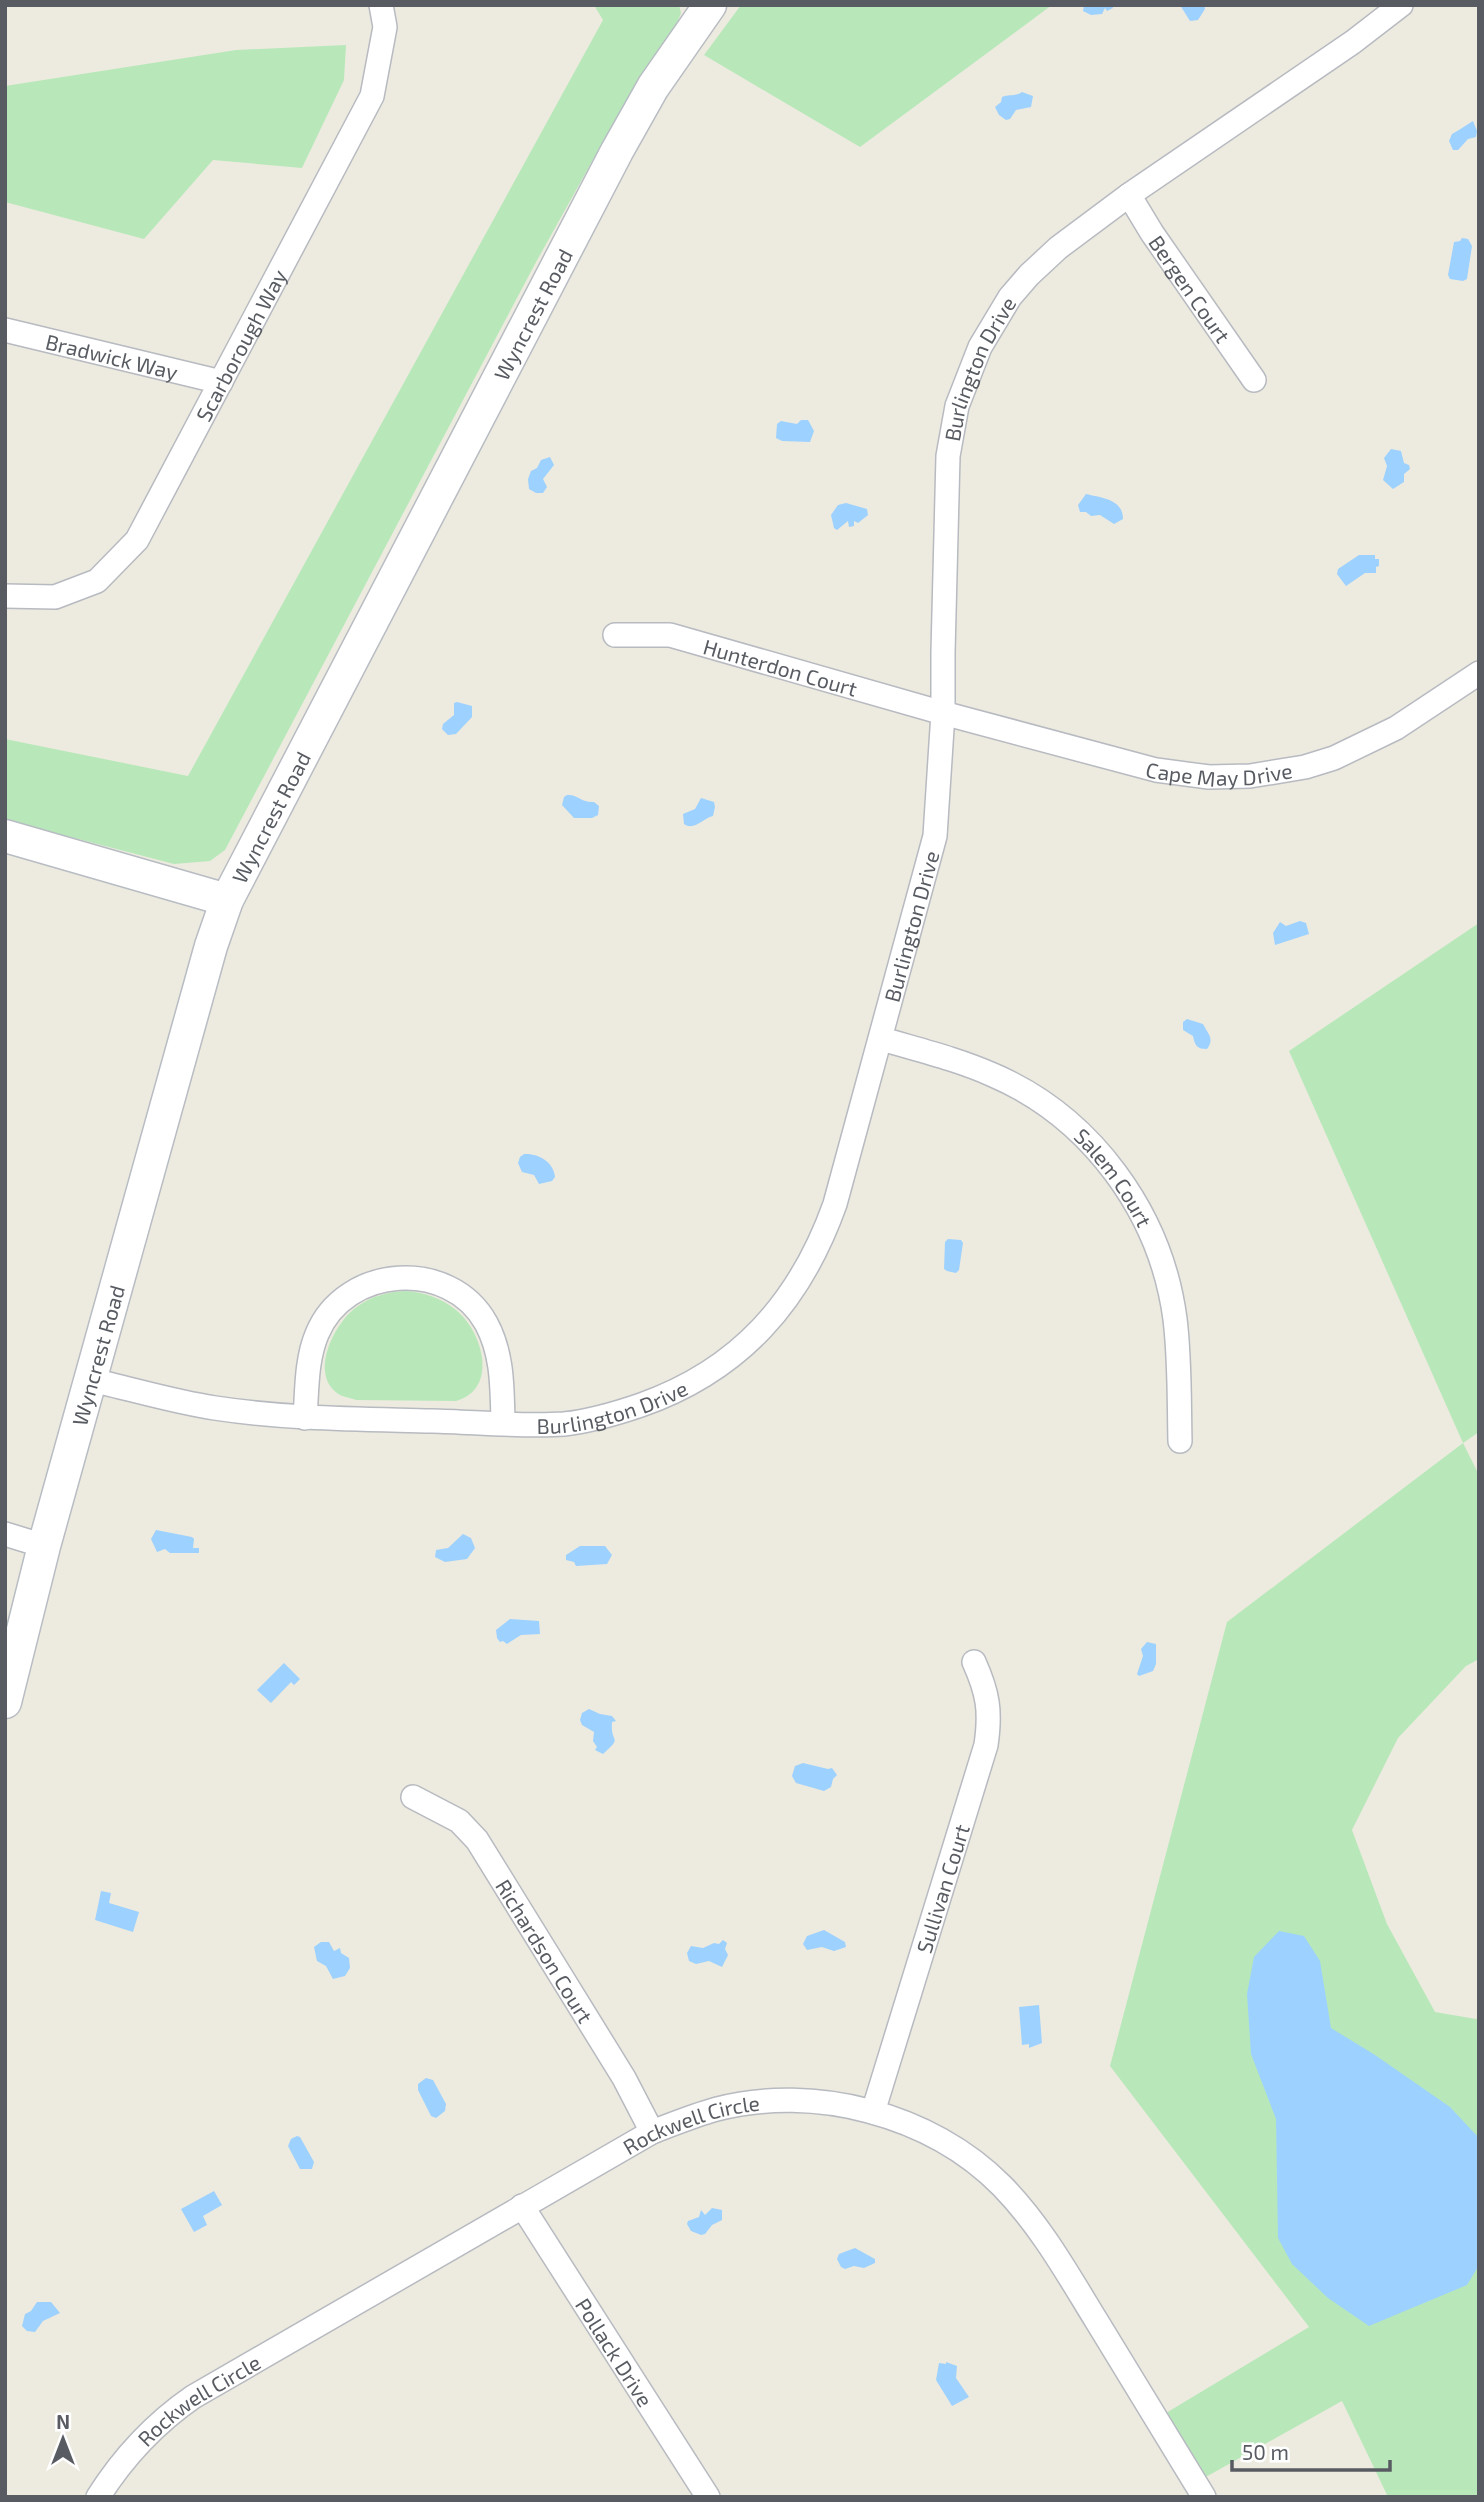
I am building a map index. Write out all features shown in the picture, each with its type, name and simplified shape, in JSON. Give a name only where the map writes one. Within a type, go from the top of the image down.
[{"type":"street","name":"Scarborough Way","points":[[5,596],[55,597],[101,579],[137,540],[372,96],[385,27],[381,5]]},
{"type":"street","name":"Wyncrest Road","points":[[5,1702],[44,1546],[211,946],[227,900],[617,151],[653,87],[709,5]]},
{"type":"street","name":"Burlington Drive","points":[[92,1380],[213,1408],[305,1418],[563,1424],[613,1415],[683,1389],[750,1342],[806,1272],[824,1235],[882,1039],[933,849],[943,713],[948,456],[957,406],[971,366],[995,319],[1029,275],[1058,248],[1129,195],[1343,49],[1400,6]]},
{"type":"street","name":"Bergen Court","points":[[1129,195],[1152,233],[1254,380]]},
{"type":"street","name":"Bradwick Way","points":[[5,330],[220,382]]},
{"type":"street","name":"Hunterdon Court","points":[[615,635],[670,635],[943,713]]},
{"type":"street","name":"Cape May Drive","points":[[943,713],[1156,770],[1209,777],[1250,776],[1305,766],[1356,749],[1396,728],[1479,673]]},
{"type":"street","points":[[5,836],[227,900]]},
{"type":"street","name":"Salem Court","points":[[882,1039],[970,1066],[1026,1092],[1078,1130],[1122,1181],[1151,1232],[1169,1286],[1178,1351],[1180,1441]]},
{"type":"street","points":[[305,1418],[312,1348],[330,1312],[347,1296],[364,1286],[390,1278],[415,1277],[446,1287],[465,1299],[486,1322],[496,1345],[501,1374],[503,1422]]},
{"type":"street","points":[[5,1534],[44,1546]]},
{"type":"street","name":"Sullivan Court","points":[[873,2112],[986,1745],[990,1706],[974,1662]]},
{"type":"street","name":"Richardson Court","points":[[413,1797],[459,1821],[477,1840],[624,2078],[652,2132]]},
{"type":"street","name":"Rockwell Circle","points":[[98,2497],[131,2450],[174,2410],[193,2397],[652,2132],[718,2109],[766,2102],[840,2105],[873,2112],[910,2126],[957,2150],[1000,2185],[1043,2235],[1203,2497]]},
{"type":"street","name":"Pollack Drive","points":[[522,2206],[708,2497]]},
{"type":"green space","points":[[594,5],[679,5],[681,13],[673,34],[645,72],[609,131],[535,264],[225,850],[210,861],[174,864],[5,820],[5,739],[188,776],[603,20]]},
{"type":"green space","points":[[741,5],[1052,5],[860,147],[704,55]]},
{"type":"green space","points":[[346,45],[344,80],[302,168],[213,160],[144,239],[5,202],[5,86],[236,50]]},
{"type":"green space","points":[[1479,923],[1479,1432],[1463,1443],[1289,1051]]},
{"type":"green space","points":[[405,1291],[438,1299],[466,1320],[479,1345],[482,1359],[482,1373],[478,1385],[469,1395],[456,1401],[356,1400],[340,1395],[330,1386],[326,1375],[325,1362],[333,1335],[349,1313],[358,1306],[386,1294]]},
{"type":"green space","points":[[1463,1443],[1479,1475],[1479,1659],[1466,1666],[1398,1738],[1352,1830],[1387,1924],[1435,2012],[1476,2019],[1479,2016],[1479,2497],[1388,2497],[1342,2401],[1195,2483],[1156,2419],[1309,2327],[1110,2066],[1227,1622]]},
{"type":"water","points":[[1084,5],[1112,5],[1113,8],[1107,11],[1105,8],[1102,14],[1091,15],[1083,11]]},
{"type":"water","points":[[1180,5],[1204,5],[1205,9],[1198,20],[1190,21]]},
{"type":"water","points":[[1022,92],[1033,96],[1031,107],[1016,110],[1010,119],[1006,120],[999,115],[995,107],[1002,97]]},
{"type":"water","points":[[1473,121],[1476,137],[1468,139],[1458,150],[1453,150],[1449,141],[1452,134]]},
{"type":"water","points":[[1462,238],[1468,239],[1472,246],[1467,279],[1463,281],[1450,279],[1448,275],[1454,242]]},
{"type":"water","points":[[801,420],[808,420],[814,431],[810,442],[782,441],[776,438],[777,424],[781,421],[797,424]]},
{"type":"water","points":[[1391,449],[1401,451],[1404,463],[1409,465],[1410,469],[1404,474],[1404,482],[1393,489],[1383,480],[1387,466],[1384,458]]},
{"type":"water","points":[[550,457],[554,465],[543,479],[547,487],[543,493],[536,493],[529,489],[531,471],[537,468],[541,460]]},
{"type":"water","points":[[1086,494],[1116,503],[1123,519],[1114,524],[1100,515],[1091,516],[1080,512],[1078,505]]},
{"type":"water","points":[[846,503],[867,509],[868,515],[858,523],[854,521],[854,526],[849,527],[848,521],[837,530],[831,515],[838,505]]},
{"type":"water","points":[[1359,555],[1375,555],[1375,559],[1379,559],[1379,566],[1376,567],[1376,573],[1365,573],[1346,586],[1337,574],[1338,569]]},
{"type":"water","points":[[454,703],[472,706],[472,717],[456,734],[448,735],[442,729],[443,724],[454,715]]},
{"type":"water","points":[[567,795],[594,802],[599,806],[598,815],[592,818],[574,818],[562,805]]},
{"type":"water","points":[[701,798],[714,802],[713,816],[695,825],[684,824],[683,814],[695,809]]},
{"type":"water","points":[[1300,921],[1306,923],[1309,934],[1275,945],[1273,933],[1280,922],[1286,926]]},
{"type":"water","points":[[1187,1019],[1203,1024],[1211,1039],[1207,1049],[1197,1046],[1193,1036],[1183,1030],[1183,1022]]},
{"type":"water","points":[[524,1154],[540,1157],[548,1163],[554,1172],[552,1181],[539,1184],[534,1175],[522,1172],[518,1163]]},
{"type":"water","points":[[948,1239],[961,1240],[963,1243],[959,1270],[956,1273],[944,1269],[945,1242]]},
{"type":"water","points":[[156,1530],[192,1537],[193,1548],[199,1548],[199,1553],[170,1553],[165,1549],[157,1552],[151,1539]]},
{"type":"water","points":[[463,1534],[471,1538],[475,1548],[467,1559],[445,1562],[435,1557],[436,1550],[448,1548]]},
{"type":"water","points":[[580,1546],[605,1546],[612,1555],[607,1564],[576,1566],[574,1562],[566,1560],[566,1555]]},
{"type":"water","points":[[510,1619],[539,1621],[540,1634],[521,1635],[507,1644],[500,1642],[496,1630]]},
{"type":"water","points":[[1147,1642],[1156,1644],[1156,1664],[1153,1671],[1139,1676],[1137,1674],[1143,1656],[1141,1649]]},
{"type":"water","points":[[284,1663],[300,1679],[294,1685],[291,1682],[271,1703],[257,1690]]},
{"type":"water","points":[[589,1709],[612,1716],[616,1721],[612,1722],[615,1742],[603,1754],[595,1750],[597,1747],[593,1741],[594,1732],[582,1725],[580,1720],[582,1713]]},
{"type":"water","points":[[803,1763],[832,1768],[837,1775],[831,1787],[824,1791],[796,1783],[792,1776],[795,1766]]},
{"type":"water","points":[[101,1891],[111,1893],[109,1903],[139,1912],[133,1932],[95,1920]]},
{"type":"water","points":[[824,1930],[845,1942],[846,1947],[834,1951],[822,1947],[807,1950],[803,1944],[807,1936]]},
{"type":"water","points":[[1279,1931],[1304,1936],[1320,1961],[1331,2028],[1450,2107],[1479,2138],[1479,2265],[1467,2285],[1369,2326],[1328,2298],[1292,2264],[1278,2238],[1276,2119],[1251,2054],[1247,1994],[1254,1957]]},
{"type":"water","points":[[723,1940],[727,1943],[725,1949],[728,1955],[722,1967],[709,1961],[696,1964],[689,1961],[687,1953],[691,1946],[703,1948],[714,1943],[719,1944]]},
{"type":"water","points":[[321,1942],[329,1942],[334,1951],[340,1948],[341,1953],[349,1958],[350,1968],[345,1976],[333,1979],[326,1966],[317,1961],[314,1947]]},
{"type":"water","points":[[1039,2005],[1042,2043],[1029,2048],[1029,2044],[1022,2045],[1019,2007]]},
{"type":"water","points":[[426,2078],[433,2080],[446,2104],[445,2111],[436,2118],[431,2116],[418,2090],[418,2084]]},
{"type":"water","points":[[297,2136],[314,2162],[312,2169],[300,2169],[288,2146],[291,2139]]},
{"type":"water","points":[[214,2191],[222,2205],[203,2216],[207,2225],[194,2232],[181,2209]]},
{"type":"water","points":[[712,2208],[722,2210],[722,2220],[712,2225],[705,2234],[691,2231],[688,2221],[699,2217],[701,2210],[705,2215]]},
{"type":"water","points":[[855,2248],[875,2259],[875,2263],[864,2268],[841,2267],[837,2259],[839,2254]]},
{"type":"water","points":[[37,2302],[51,2302],[60,2313],[43,2321],[35,2332],[27,2331],[22,2326],[25,2314],[31,2311]]},
{"type":"water","points":[[946,2362],[957,2366],[956,2378],[969,2397],[952,2406],[936,2380],[939,2363]]}]
